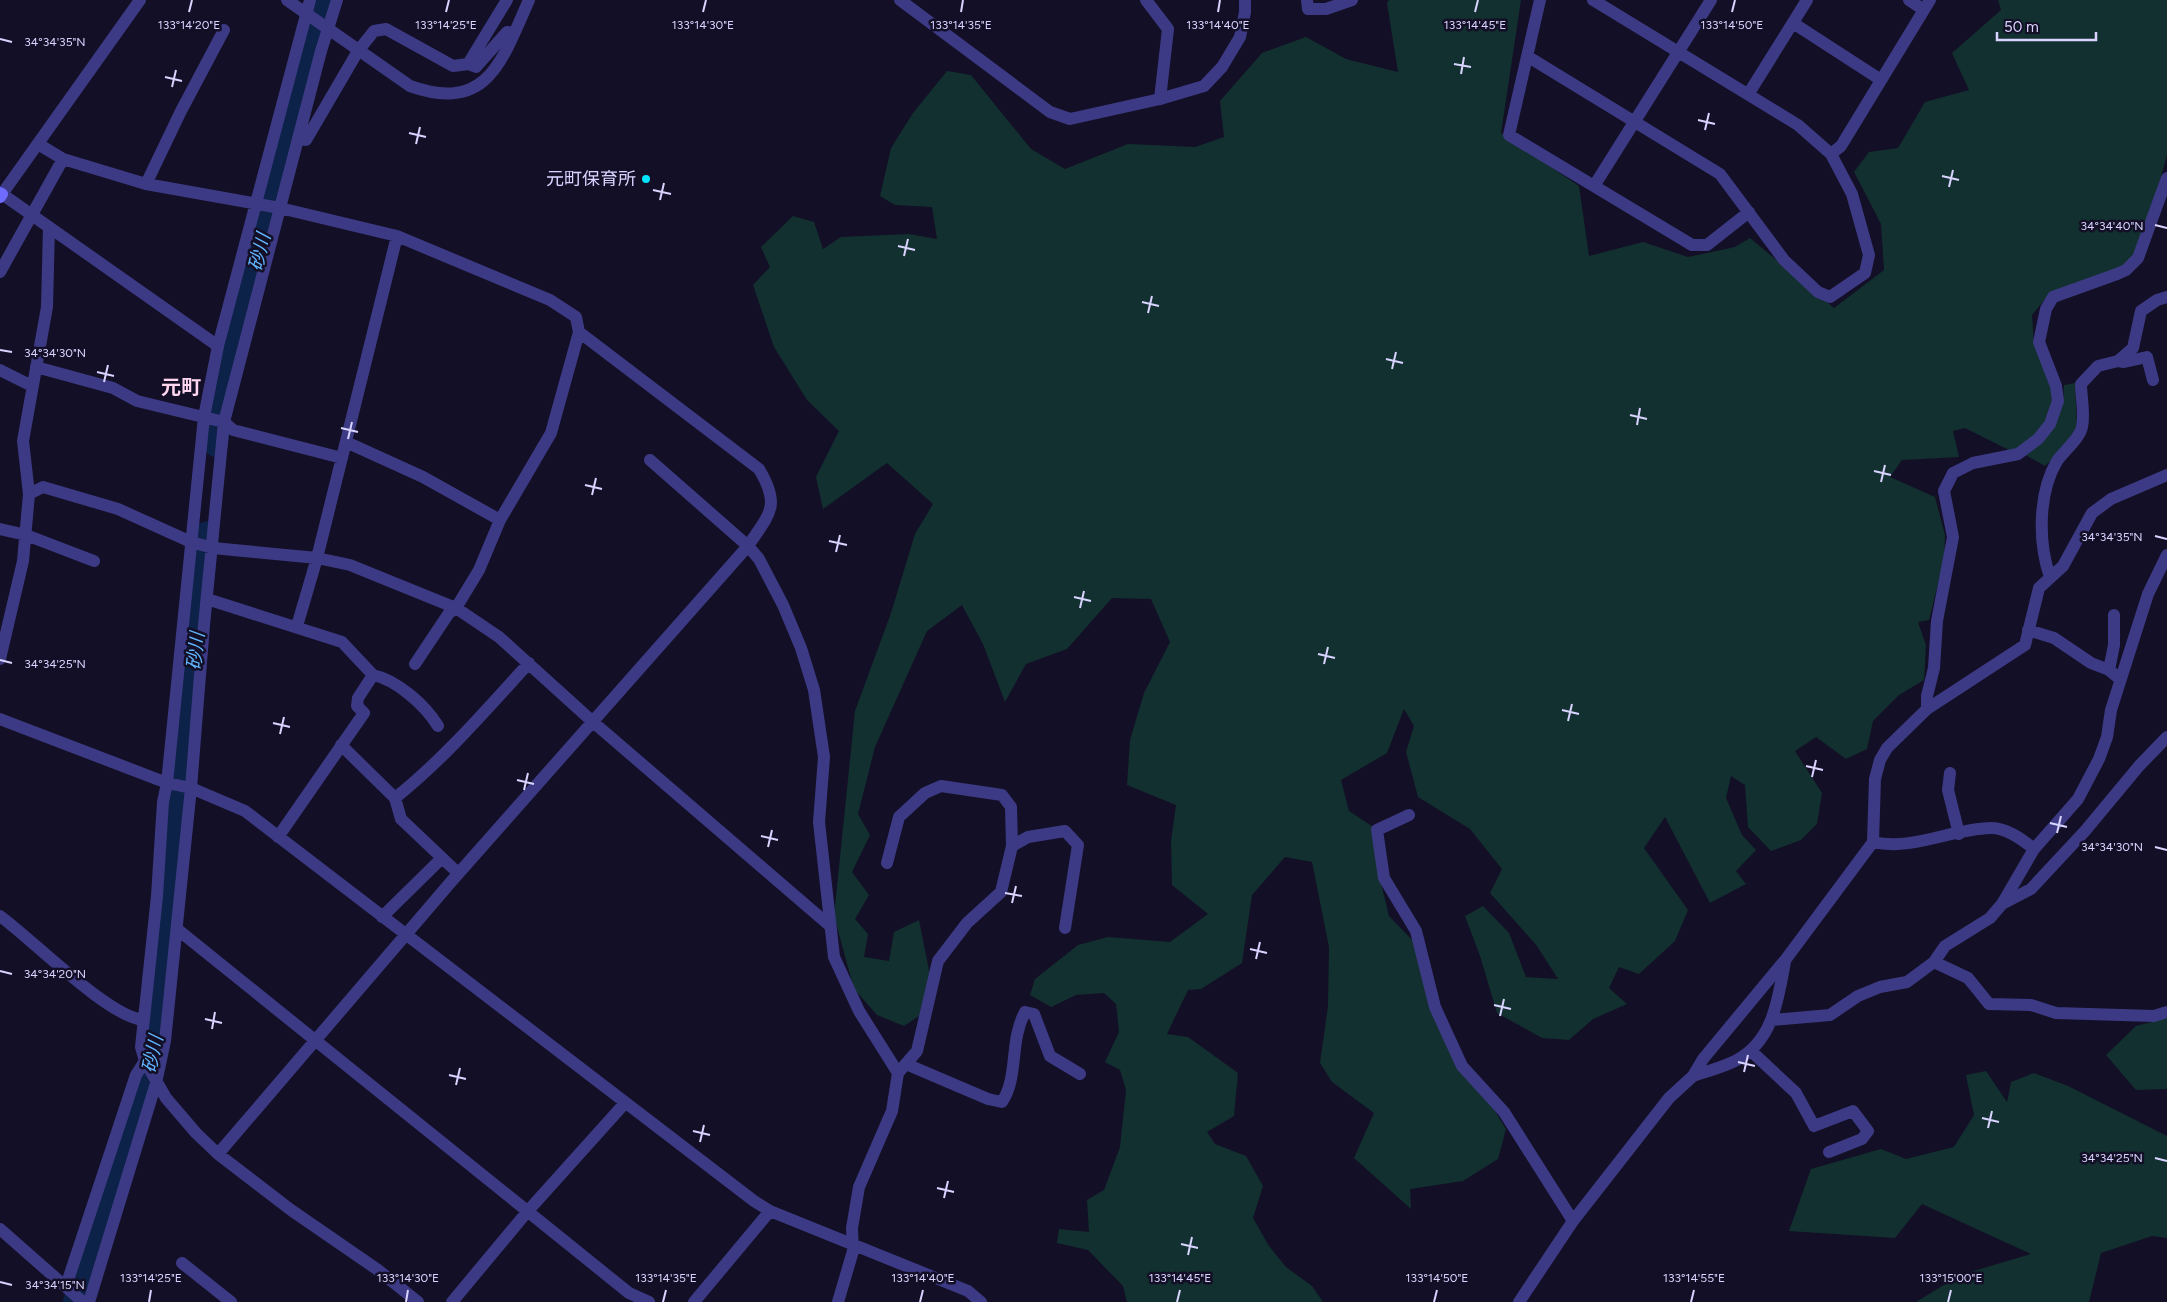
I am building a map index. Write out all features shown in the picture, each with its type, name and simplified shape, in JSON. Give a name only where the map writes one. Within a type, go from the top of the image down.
[{"type":"street","points":[[140,0],[1,195],[218,346]]},
{"type":"street","points":[[287,0],[410,86],[429,93],[450,95],[472,90],[493,73],[529,0]]},
{"type":"street","points":[[310,0],[258,204],[218,346],[204,417],[167,783],[163,802],[157,896],[141,1047],[145,1061],[156,1083],[196,1133],[218,1154],[292,1210],[378,1270],[418,1302]]},
{"type":"street","points":[[88,1302],[156,1083],[165,1041],[191,788],[224,422],[321,51],[329,31],[337,0]]},
{"type":"street","points":[[468,64],[507,0]]},
{"type":"street","points":[[900,0],[1050,112],[1070,119],[1160,99],[1204,86],[1222,67],[1240,37],[1245,12],[1244,0]]},
{"type":"street","points":[[1146,0],[1168,29],[1160,99]]},
{"type":"street","points":[[1307,0],[1308,9],[1326,9],[1352,0]]},
{"type":"street","points":[[1540,0],[1509,135],[1692,244],[1707,245],[1749,212]]},
{"type":"street","points":[[1527,56],[1720,174],[1784,260],[1818,292],[1830,297],[1865,273],[1869,256],[1852,194],[1831,154],[1798,125],[1749,93],[1593,0]]},
{"type":"street","points":[[1594,186],[1711,0]]},
{"type":"street","points":[[1749,93],[1806,0]]},
{"type":"street","points":[[1831,154],[1841,146],[1927,5],[1909,0]]},
{"type":"street","points":[[1793,23],[1881,80]]},
{"type":"street","points":[[298,138],[306,140],[358,51],[374,30],[386,29],[453,66],[468,64],[476,67],[507,32],[514,33]]},
{"type":"street","points":[[146,184],[181,111],[224,30]]},
{"type":"street","points":[[38,144],[63,159],[146,184],[280,208],[397,236],[550,300],[576,317],[579,332],[551,434],[500,520],[478,570],[456,608],[449,613],[415,664]]},
{"type":"street","points":[[0,272],[63,159]]},
{"type":"street","points":[[1927,708],[1927,696],[1934,668],[1937,621],[1953,537],[1944,490],[1953,473],[1973,463],[2018,454],[2038,439],[2050,424],[2058,401],[2056,386],[2039,342],[2046,309],[2053,297],[2126,270],[2138,258],[2167,178]]},
{"type":"street","points":[[0,659],[23,561],[29,494],[23,440],[47,307],[49,227]]},
{"type":"street","points":[[297,626],[318,558],[397,236]]},
{"type":"street","points":[[2118,361],[2133,348],[2141,311],[2157,300],[2167,297]]},
{"type":"street","points":[[218,1154],[314,1039],[458,873],[748,546],[771,511],[770,488],[759,468],[579,332]]},
{"type":"street","points":[[2050,577],[2044,560],[2040,521],[2051,474],[2057,462],[2082,428],[2081,384],[2098,366],[2148,357],[2153,380]]},
{"type":"street","points":[[36,367],[113,388],[137,401],[224,422],[232,430],[342,458]]},
{"type":"street","points":[[0,370],[32,386]]},
{"type":"street","points":[[346,442],[423,477],[500,520]]},
{"type":"street","points":[[650,460],[748,546],[759,559],[783,605],[801,648],[814,690],[824,757],[819,822],[829,925],[834,957],[855,1002],[902,1069],[988,1099],[1002,1102],[1009,1091],[1017,1028],[1025,1012],[1034,1014],[1050,1056],[1080,1074]]},
{"type":"street","points":[[1522,1301],[1573,1221],[1669,1098],[1693,1076],[1703,1059],[1786,959],[1873,842],[1875,779],[1880,760],[1887,748],[1927,708],[2025,645],[2039,588],[2063,566],[2092,514],[2112,499],[2167,475]]},
{"type":"street","points":[[29,494],[43,487],[118,509],[191,542],[213,548],[318,558],[350,565],[456,608],[499,637],[593,722],[829,925]]},
{"type":"street","points":[[0,529],[26,534],[94,561]]},
{"type":"street","points":[[1772,1020],[1830,1015],[1858,996],[1880,987],[1907,982],[1934,962],[1944,946],[1990,918],[2002,904],[2034,850],[2078,799],[2099,759],[2107,737],[2111,710],[2120,679],[2148,594],[2167,555]]},
{"type":"street","points":[[207,599],[297,626],[342,642],[372,675],[384,677],[406,693],[431,714],[438,726]]},
{"type":"street","points":[[2109,670],[2114,645],[2114,615]]},
{"type":"street","points":[[2028,630],[2054,638],[2090,663],[2109,670],[2120,679]]},
{"type":"street","points":[[395,798],[421,777],[463,735],[529,663]]},
{"type":"street","points":[[278,836],[364,713],[357,706],[358,698],[372,675]]},
{"type":"street","points":[[0,720],[167,783],[191,788],[245,811],[625,1103],[770,1211],[968,1291],[981,1302]]},
{"type":"street","points":[[2002,904],[2031,889],[2085,831],[2139,766],[2167,737]]},
{"type":"street","points":[[341,745],[395,798],[401,819],[458,873]]},
{"type":"street","points":[[1950,773],[1948,790],[1959,834]]},
{"type":"street","points":[[838,1302],[854,1245],[852,1228],[859,1187],[892,1111],[902,1069],[917,1051],[938,962],[967,923],[1001,892],[1012,846],[1011,807],[1002,795],[941,786],[925,793],[899,816],[887,863]]},
{"type":"street","points":[[1409,816],[1377,830],[1384,878],[1416,931],[1436,1007],[1462,1066],[1504,1112],[1573,1221]]},
{"type":"street","points":[[1873,842],[1891,846],[1992,828],[2020,838],[2034,850]]},
{"type":"street","points":[[1012,846],[1028,837],[1065,831],[1078,845],[1065,928]]},
{"type":"street","points":[[382,917],[442,858]]},
{"type":"street","points":[[2,921],[98,998],[135,1020],[144,1020]]},
{"type":"street","points":[[177,929],[629,1293],[649,1302]]},
{"type":"street","points":[[1693,1076],[1737,1060],[1751,1051],[1775,1014],[1786,959]]},
{"type":"street","points":[[1934,962],[1968,978],[1989,1004],[2031,1005],[2056,1013],[2154,1016],[2167,1012]]},
{"type":"street","points":[[1751,1051],[1796,1093],[1814,1126],[1853,1111],[1868,1131],[1862,1139],[1829,1152]]},
{"type":"street","points":[[66,1286],[136,1075],[145,1061]]},
{"type":"street","points":[[452,1302],[527,1212],[625,1103]]},
{"type":"street","points":[[694,1302],[770,1211]]},
{"type":"street","points":[[0,1229],[83,1302]]},
{"type":"street","points":[[182,1263],[231,1302]]},
{"type":"green space","points":[[1389,0],[1521,0],[1501,133],[1579,186],[1589,256],[1643,242],[1688,257],[1735,247],[1750,238],[1834,308],[1884,270],[1881,224],[1854,172],[1869,152],[1898,148],[1925,102],[1969,90],[1952,53],[2001,10],[1998,0],[2167,0],[2167,155],[2142,245],[2130,261],[2109,273],[2051,292],[2032,315],[2034,344],[2052,388],[2054,408],[2039,433],[2015,453],[1965,428],[1953,431],[1959,457],[1902,460],[1890,477],[1935,497],[1945,535],[1944,560],[1929,620],[1918,622],[1926,645],[1924,680],[1899,695],[1873,721],[1867,749],[1846,759],[1816,737],[1795,751],[1822,793],[1817,824],[1801,840],[1771,851],[1748,827],[1745,785],[1731,776],[1726,798],[1742,835],[1756,850],[1736,871],[1746,884],[1710,903],[1665,817],[1644,848],[1688,910],[1675,941],[1639,974],[1619,967],[1609,988],[1627,1004],[1593,1019],[1569,1040],[1542,1038],[1497,1013],[1480,956],[1465,916],[1483,906],[1509,933],[1526,977],[1558,979],[1537,946],[1490,893],[1502,869],[1470,829],[1418,797],[1406,752],[1414,726],[1404,709],[1387,753],[1341,780],[1349,811],[1375,828],[1379,875],[1389,916],[1416,944],[1431,1007],[1506,1129],[1498,1159],[1463,1181],[1410,1189],[1411,1209],[1354,1158],[1374,1113],[1332,1082],[1320,1063],[1328,1006],[1329,947],[1312,862],[1285,857],[1252,895],[1242,963],[1201,989],[1188,990],[1167,1034],[1188,1037],[1238,1073],[1234,1116],[1207,1132],[1215,1144],[1246,1156],[1263,1186],[1253,1218],[1269,1246],[1286,1267],[1312,1286],[1323,1302],[1127,1302],[1123,1286],[1088,1250],[1057,1243],[1059,1229],[1089,1232],[1087,1200],[1104,1190],[1120,1147],[1126,1090],[1120,1070],[1105,1062],[1119,1032],[1116,1004],[1104,993],[1076,995],[1051,1007],[1030,995],[1035,979],[1078,945],[1108,937],[1170,942],[1208,914],[1172,885],[1171,841],[1176,805],[1127,785],[1130,740],[1144,693],[1170,642],[1151,599],[1112,598],[1067,649],[1026,664],[1005,702],[983,644],[962,605],[927,631],[875,747],[858,814],[870,835],[852,872],[869,895],[855,919],[868,934],[864,957],[889,961],[894,932],[919,920],[930,975],[919,1016],[904,1026],[877,1015],[854,989],[834,916],[855,711],[891,613],[915,534],[933,504],[887,463],[823,509],[816,477],[839,431],[807,400],[774,347],[753,285],[770,267],[761,247],[793,216],[814,222],[823,249],[841,237],[909,234],[937,239],[932,207],[895,205],[880,196],[891,148],[913,113],[947,71],[971,75],[1031,149],[1065,169],[1128,144],[1195,147],[1224,137],[1220,101],[1262,53],[1306,37],[1346,59],[1398,72],[1387,3]]},
{"type":"green space","points":[[2075,383],[2077,426],[2061,452],[2045,466],[2024,454],[2063,401],[2064,385]]},
{"type":"green space","points":[[2167,1018],[2167,1089],[2136,1090],[2106,1055],[2136,1026]]},
{"type":"green space","points":[[1986,1071],[2007,1102],[2011,1082],[2034,1073],[2068,1086],[2167,1136],[2167,1238],[2152,1236],[2101,1253],[2089,1302],[1916,1302],[1960,1275],[2031,1254],[1922,1204],[1895,1238],[1789,1231],[1811,1169],[1881,1149],[1906,1159],[1954,1147],[1974,1115],[1966,1075]]},
{"type":"waterway","name":"砂川","points":[[216,445],[220,406],[266,214],[323,0]]},
{"type":"waterway","name":"砂川","points":[[75,1302],[144,1089],[158,1035],[207,533]]},
{"type":"place","name":"元町保育所","points":[[646,179]]},
{"type":"district","name":"元町","points":[[181,387]]}]
